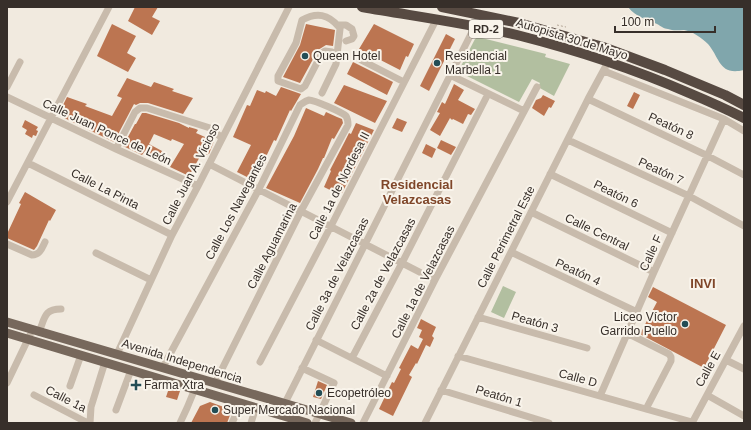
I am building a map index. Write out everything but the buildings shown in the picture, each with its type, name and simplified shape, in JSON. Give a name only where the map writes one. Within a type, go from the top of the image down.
[{"type":"highway","name":"Autopista 30 de Mayo","points":[[362,7],[475,26],[516,35],[606,66],[663,82],[730,110],[744,118]]},
{"type":"highway","name":"Autopista 30 de Mayo","points":[[442,7],[520,23],[603,48],[665,70],[725,95],[744,105]]},
{"type":"main road","name":"Avenida Independencia","points":[[7,322],[351,423]]},
{"type":"main road","name":"Avenida Independencia","points":[[7,333],[307,423]]},
{"type":"street","points":[[7,202],[109,7]]},
{"type":"street","name":"Calle Juan A. Vicioso","points":[[117,354],[172,235],[289,7]]},
{"type":"street","points":[[322,93],[336,64],[337,58],[340,29],[320,11],[302,20],[296,43],[277,80],[279,82],[301,88],[305,86],[322,53],[325,51],[332,52],[337,58]]},
{"type":"street","name":"Calle 1a de Nordesa II","points":[[260,362],[436,20]]},
{"type":"street","points":[[338,26],[346,25],[352,29],[354,36],[346,42]]},
{"type":"street","name":"Calle 3a de Velazcasas","points":[[285,403],[475,26]]},
{"type":"street","points":[[362,60],[404,82]]},
{"type":"street","points":[[7,87],[20,62]]},
{"type":"street","points":[[606,66],[724,120],[744,131]]},
{"type":"street","name":"Calle Perimetral Este","points":[[425,423],[606,66]]},
{"type":"street","points":[[450,75],[524,111]]},
{"type":"street","name":"Calle 1a de Velazcasas","points":[[363,423],[435,280],[537,87]]},
{"type":"street","name":"Calle 2a de Velazcasas","points":[[352,358],[488,94]]},
{"type":"street","name":"Calle Juan Ponce de León","points":[[7,97],[198,186]]},
{"type":"street","name":"Peatón 8","points":[[588,99],[708,156],[744,175]]},
{"type":"street","name":"Calle Los Navegantes","points":[[163,367],[259,189],[300,105],[310,100],[341,113],[346,116],[348,120]]},
{"type":"street","points":[[116,149],[135,112],[140,108],[147,108],[210,128],[222,138]]},
{"type":"street","name":"Calle Aguamarina","points":[[215,383],[301,211],[348,125],[348,120]]},
{"type":"street","name":"Calle F","points":[[600,396],[654,272],[724,120]]},
{"type":"street","name":"Peatón 7","points":[[568,140],[689,196],[744,226]]},
{"type":"street","name":"Calle La Pinta","points":[[28,163],[172,235]]},
{"type":"street","points":[[209,164],[435,280]]},
{"type":"street","name":"Peatón 6","points":[[550,174],[672,234]]},
{"type":"street","name":"Calle Central","points":[[531,212],[654,272]]},
{"type":"street","points":[[7,244],[32,255],[36,255],[39,253],[45,242]]},
{"type":"street","name":"Peatón 4","points":[[511,252],[637,312]]},
{"type":"street","points":[[96,253],[151,280]]},
{"type":"street","points":[[7,383],[29,340],[48,312],[54,309],[61,309]]},
{"type":"street","name":"Peatón 3","points":[[478,317],[587,348]]},
{"type":"street","name":"Calle E","points":[[692,423],[744,326]]},
{"type":"street","points":[[627,334],[669,354],[671,357],[671,360],[646,409]]},
{"type":"street","points":[[316,340],[387,376]]},
{"type":"street","points":[[70,386],[81,355]]},
{"type":"street","name":"Calle D","points":[[458,356],[692,423]]},
{"type":"street","points":[[726,360],[744,369]]},
{"type":"street","points":[[89,423],[91,407],[105,362]]},
{"type":"street","points":[[302,368],[334,383],[314,423]]},
{"type":"street","points":[[116,410],[131,370]]},
{"type":"street","points":[[180,423],[196,389],[199,379]]},
{"type":"street","name":"Peatón 1","points":[[441,390],[549,423]]},
{"type":"street","name":"Calle 1a","points":[[34,395],[89,423]]},
{"type":"street","points":[[707,396],[744,416]]},
{"type":"street","points":[[232,423],[241,403]]},
{"type":"street","points":[[251,423],[256,407]]},
{"type":"green space","points":[[478,37],[546,54],[545,57],[570,64],[554,96],[538,87],[540,83],[532,79],[519,102],[461,73],[461,66],[475,39]]},
{"type":"green space","points":[[503,286],[516,292],[504,318],[491,312]]},
{"type":"water","points":[[628,7],[744,7],[744,70],[736,71],[725,68],[708,44],[694,33],[684,30],[665,28],[645,19]]},
{"type":"place","name":"Queen Hotel","points":[[305,56]]},
{"type":"place","name":"Residencial Marbella 1","points":[[437,63]]},
{"type":"place","name":"Liceo Víctor Garrido Puello","points":[[685,324]]},
{"type":"place","name":"Farma Xtra","points":[[136,385]]},
{"type":"place","name":"Ecopetróleo","points":[[319,393]]},
{"type":"place","name":"Super Mercado Nacional","points":[[215,410]]},
{"type":"district","name":"Residencial Velazcasas","points":[[417,192]]},
{"type":"district","name":"INVI","points":[[703,283]]}]
